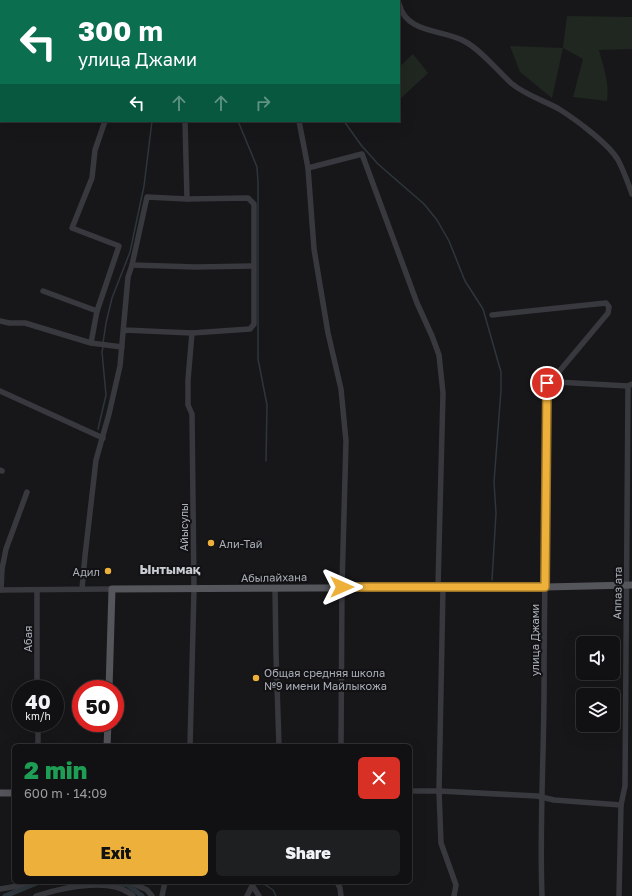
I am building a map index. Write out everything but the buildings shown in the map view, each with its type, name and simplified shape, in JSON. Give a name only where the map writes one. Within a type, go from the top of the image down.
[{"type":"main road","name":"Абылайхана","points":[[112,589],[545,587],[629,585]]},
{"type":"main road","points":[[109,680],[112,589]]},
{"type":"main road","points":[[107,744],[108,732]]},
{"type":"main road","points":[[0,793],[12,793]]},
{"type":"street","points":[[400,6],[402,13],[407,20],[418,26],[464,41],[486,58],[511,83],[525,93],[559,110],[592,133],[619,161],[632,194]]},
{"type":"street","points":[[91,343],[97,311],[120,246],[72,228],[92,178],[95,150],[105,122]]},
{"type":"street","points":[[185,122],[187,199]]},
{"type":"street","points":[[299,122],[308,168],[316,263],[328,333],[341,389],[345,422],[346,440],[342,587],[341,744]]},
{"type":"street","points":[[308,168],[362,154],[417,303],[439,355],[443,393],[440,843],[456,885],[454,896]]},
{"type":"street","points":[[82,590],[84,556],[96,460],[103,438],[120,366],[128,277],[147,197],[187,199],[248,198],[254,204],[254,324],[250,329],[192,333],[124,330]]},
{"type":"street","points":[[132,265],[196,267],[253,266]]},
{"type":"street","points":[[43,291],[97,311]]},
{"type":"street","points":[[492,315],[606,303],[610,307],[608,313],[557,374],[556,382],[630,385]]},
{"type":"street","points":[[0,321],[9,323],[25,323],[91,343],[122,347]]},
{"type":"street","name":"Айысулы","points":[[190,744],[194,589],[192,414],[188,405],[188,380],[192,333]]},
{"type":"street","name":"улица Джами","points":[[542,896],[547,383],[556,382]]},
{"type":"street","name":"Аппаз ата","points":[[618,896],[621,805],[625,786],[629,585],[630,385]]},
{"type":"street","points":[[0,391],[103,438]]},
{"type":"street","points":[[27,492],[6,549],[0,590],[112,589]]},
{"type":"street","points":[[275,588],[279,744]]},
{"type":"street","name":"Абая","points":[[37,590],[37,680]]},
{"type":"street","points":[[38,732],[38,744]]},
{"type":"street","points":[[412,791],[440,791],[621,805]]},
{"type":"street","points":[[0,889],[24,884]]},
{"type":"street","points":[[36,896],[55,890],[101,884],[128,891],[133,896]]},
{"type":"street","points":[[134,884],[147,890],[152,896]]},
{"type":"street","points":[[162,896],[165,884]]},
{"type":"street","points":[[247,896],[253,884]]},
{"type":"street","points":[[253,884],[259,896]]},
{"type":"street","points":[[338,884],[341,896]]},
{"type":"shaded area","points":[[567,16],[632,17],[632,49],[599,50],[608,88],[607,101],[573,97],[583,59],[563,48]]},
{"type":"shaded area","points":[[510,46],[563,48],[552,98],[520,72]]},
{"type":"shaded area","points":[[413,54],[428,73],[400,99],[400,66]]},
{"type":"waterway","points":[[103,343],[112,298],[130,252],[144,186],[152,122]]},
{"type":"waterway","points":[[238,122],[257,167],[258,359],[267,405],[266,461]]},
{"type":"waterway","points":[[345,122],[361,145],[378,164],[424,204],[437,220],[449,241],[465,281],[483,309],[501,372],[494,482],[496,513],[492,580]]},
{"type":"waterway","points":[[98,429],[106,395],[102,352],[103,347]]},
{"type":"waterway","points":[[5,896],[34,884]]},
{"type":"waterway","points":[[124,884],[128,885],[142,896]]},
{"type":"waterway","points":[[264,884],[273,890],[276,896]]},
{"type":"place","name":"Али-Тай","points":[[211,543]]},
{"type":"place","name":"Адил","points":[[108,571]]},
{"type":"place","name":"Общая средняя школа №9 имени Майлыкожа","points":[[256,678]]},
{"type":"district","name":"Ынтымақ","points":[[170,569]]},
{"type":"route","points":[[342,587],[545,587],[547,383]]}]
